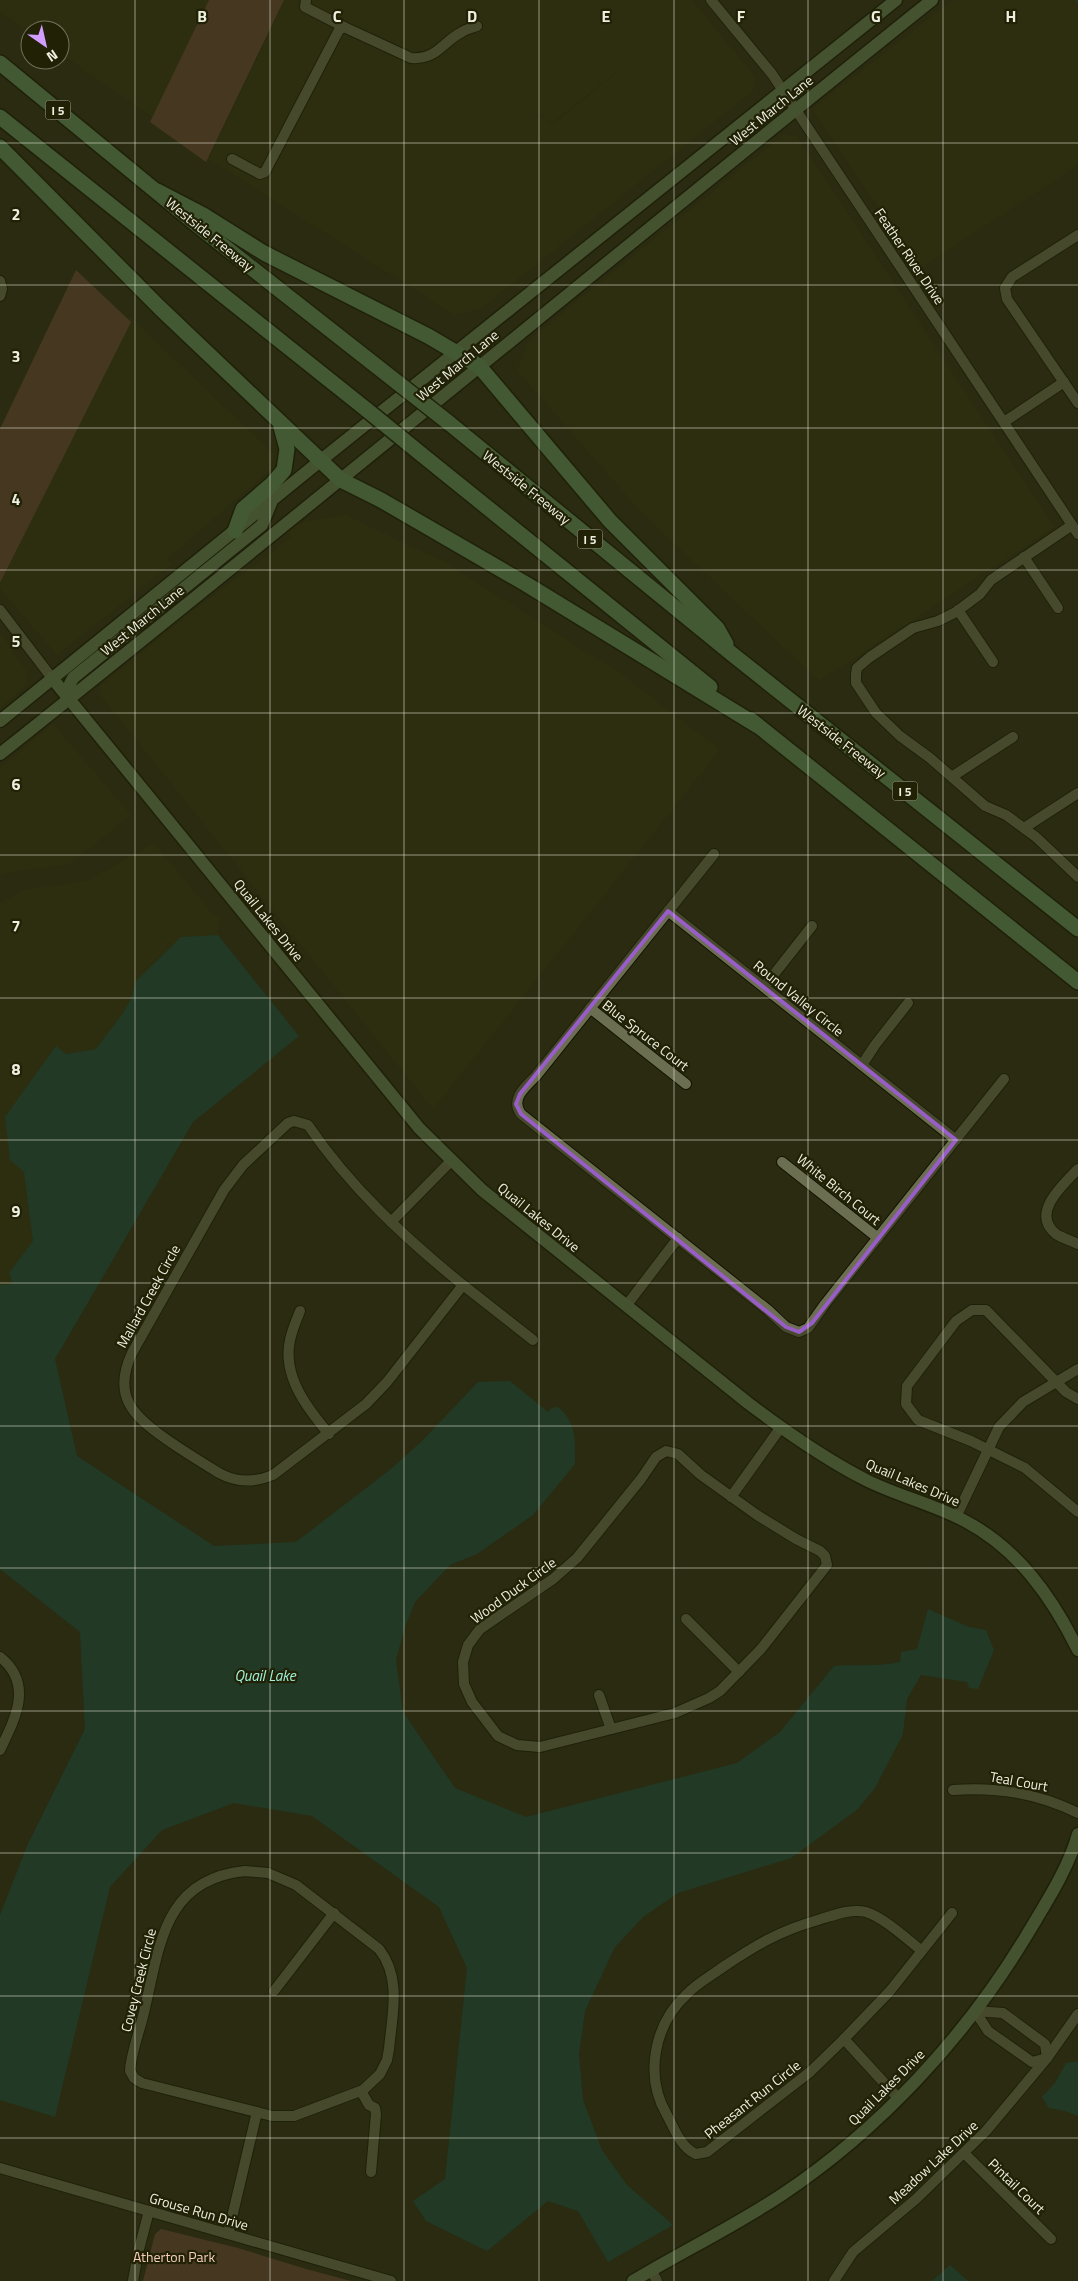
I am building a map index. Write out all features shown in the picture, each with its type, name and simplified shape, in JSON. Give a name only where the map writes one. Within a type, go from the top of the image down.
[{"type":"highway","name":"Westside Freeway","points":[[0,63],[157,191],[203,222],[732,654],[1078,929]]},
{"type":"highway","points":[[0,117],[1078,982]]},
{"type":"highway","points":[[0,148],[160,308],[341,480],[381,500],[526,584],[758,726]]},
{"type":"highway","points":[[203,222],[457,352],[479,366],[610,521],[717,628],[732,654]]},
{"type":"highway","points":[[235,530],[243,509],[272,484],[284,470],[287,442],[279,423]]},
{"type":"main road","name":"West March Lane","points":[[0,721],[320,461],[896,0]]},
{"type":"main road","name":"West March Lane","points":[[0,754],[932,0]]},
{"type":"main road","points":[[70,698],[70,686],[73,678],[262,525],[272,500]]},
{"type":"main road","name":"Quail Lakes Drive","points":[[52,678],[398,1103],[451,1161],[482,1190],[781,1428],[867,1480],[956,1517],[988,1534],[1031,1573],[1056,1608],[1078,1650]]},
{"type":"main road","name":"Quail Lakes Drive","points":[[633,2281],[654,2276],[784,2193],[854,2140],[898,2098],[947,2046],[1013,1958],[1064,1868],[1078,1834]]},
{"type":"street","points":[[306,0],[305,7],[344,28],[411,58],[422,59],[433,54],[462,32],[477,26]]},
{"type":"street","name":"Feather River Drive","points":[[712,0],[772,74],[796,109],[1075,530]]},
{"type":"street","points":[[232,159],[260,174],[265,172],[339,30],[344,28]]},
{"type":"street","points":[[1078,235],[1012,278],[1005,288],[1007,299],[1078,403]]},
{"type":"street","points":[[0,282],[0,296]]},
{"type":"street","points":[[1004,422],[1064,382]]},
{"type":"street","points":[[1075,530],[1024,557],[991,580],[980,594],[958,610],[938,621],[913,628],[870,657],[858,668],[856,683],[876,713],[900,736],[952,776],[985,806],[1006,815],[1036,837],[1078,877]]},
{"type":"street","points":[[1024,557],[1058,608]]},
{"type":"street","points":[[0,610],[52,678]]},
{"type":"street","points":[[958,610],[993,662]]},
{"type":"street","points":[[952,776],[1012,737]]},
{"type":"street","points":[[1024,828],[1078,793]]},
{"type":"street","points":[[714,854],[520,1094],[517,1099],[517,1108],[521,1114],[768,1310],[786,1327],[799,1332],[808,1328],[1004,1080]]},
{"type":"street","name":"Round Valley Circle","points":[[668,911],[956,1140]]},
{"type":"street","points":[[764,987],[812,926]]},
{"type":"street","points":[[862,1066],[875,1045],[908,1003]]},
{"type":"street","name":"Blue Spruce Court","points":[[590,1008],[686,1084]]},
{"type":"street","name":"Mallard Creek Circle","points":[[463,1285],[387,1382],[366,1404],[273,1475],[254,1481],[232,1479],[218,1473],[138,1418],[130,1405],[125,1390],[125,1372],[132,1353],[224,1190],[243,1166],[288,1123],[299,1121],[308,1124],[348,1177],[420,1250],[534,1340]]},
{"type":"street","points":[[392,1222],[451,1161]]},
{"type":"street","name":"White Birch Court","points":[[782,1162],[878,1238]]},
{"type":"street","points":[[1078,1170],[1050,1201],[1046,1213],[1048,1224],[1056,1234],[1078,1244]]},
{"type":"street","points":[[626,1306],[678,1238]]},
{"type":"street","points":[[1078,1399],[1057,1383],[986,1310],[972,1310],[956,1321],[907,1386],[906,1404],[918,1420],[1025,1468],[1078,1512]]},
{"type":"street","points":[[300,1311],[289,1342],[291,1371],[302,1398],[329,1434]]},
{"type":"street","points":[[956,1517],[999,1427],[1023,1402],[1078,1369]]},
{"type":"street","points":[[731,1496],[781,1428]]},
{"type":"street","name":"Wood Duck Circle","points":[[666,1452],[678,1454],[701,1475],[731,1496],[796,1539],[820,1551],[828,1562],[761,1649],[720,1691],[696,1705],[675,1713],[540,1747],[516,1745],[503,1739],[492,1730],[466,1692],[462,1671],[468,1645],[480,1629],[553,1579],[577,1558],[659,1454],[666,1452]]},
{"type":"street","points":[[686,1619],[739,1672]]},
{"type":"street","points":[[0,1657],[12,1669],[16,1678],[20,1702],[13,1723],[0,1750]]},
{"type":"street","points":[[599,1695],[611,1729]]},
{"type":"street","name":"Teal Court","points":[[953,1790],[979,1788],[1019,1792],[1056,1802],[1078,1812]]},
{"type":"street","name":"Covey Creek Circle","points":[[257,1871],[279,1877],[296,1886],[334,1913],[379,1949],[389,1962],[394,1980],[387,2060],[380,2074],[370,2085],[361,2091],[294,2116],[272,2116],[142,2083],[134,2078],[130,2066],[163,1932],[175,1909],[189,1893],[208,1880],[240,1872],[257,1871]]},
{"type":"street","name":"Pheasant Run Circle","points":[[922,1950],[872,1914],[858,1911],[802,1924],[778,1933],[754,1946],[694,1987],[672,2011],[663,2027],[657,2044],[654,2068],[658,2093],[664,2111],[686,2148],[696,2154],[702,2154],[772,2104],[810,2072],[890,1991],[952,1913]]},
{"type":"street","points":[[274,1991],[334,1913]]},
{"type":"street","points":[[975,2011],[1003,2013],[1045,2044],[1047,2058],[1032,2062],[988,2030],[975,2011]]},
{"type":"street","name":"Meadow Lake Drive","points":[[834,2281],[853,2252],[916,2199],[964,2153],[1008,2106],[1047,2058],[1078,2014]]},
{"type":"street","points":[[844,2039],[898,2098]]},
{"type":"street","points":[[361,2091],[370,2105],[375,2108],[376,2114],[371,2172]]},
{"type":"street","points":[[228,2234],[257,2112]]},
{"type":"street","name":"Pintail Court","points":[[964,2153],[1051,2238]]},
{"type":"street","name":"Grouse Run Drive","points":[[0,2168],[390,2281]]},
{"type":"street","points":[[133,2281],[149,2211]]},
{"type":"highlighted area","points":[[668,911],[956,1140],[812,1323],[799,1332],[786,1327],[521,1114],[516,1104],[520,1094]]},
{"type":"shaded area","points":[[0,0],[211,0],[154,118],[70,60],[70,20],[20,20],[20,25],[0,11]]},
{"type":"shaded area","points":[[285,0],[692,0],[755,77],[754,90],[482,308],[455,315],[209,159]],"holes":[[[644,51],[553,124],[522,107],[552,122]]]},
{"type":"shaded area","points":[[953,0],[1078,0],[1078,165],[920,269],[812,109]]},
{"type":"shaded area","points":[[784,134],[796,136],[1055,527],[819,681],[640,511],[517,370],[529,340]]},
{"type":"shaded area","points":[[130,317],[274,454],[271,469],[168,558],[172,564],[57,655],[0,589],[0,585]]},
{"type":"shaded area","points":[[344,514],[446,563],[621,674],[720,750],[433,1109],[100,695],[100,686],[195,609],[292,537],[288,532],[298,524]]},
{"type":"shaded area","points":[[0,632],[27,672],[25,686],[0,707]]},
{"type":"shaded area","points":[[53,724],[131,815],[70,864],[6,873],[0,876],[0,768]]},
{"type":"shaded area","points":[[154,843],[215,917],[220,914],[218,935],[181,937],[154,962],[136,981],[131,999],[123,1013],[96,1049],[66,1054],[56,1046],[24,1172],[33,1241],[9,1273],[13,1284],[0,1285],[0,903],[23,890],[90,880]]},
{"type":"green space","points":[[209,0],[284,0],[206,162],[150,122]]},
{"type":"green space","points":[[76,270],[131,322],[0,583],[0,429]]},
{"type":"green space","name":"Atherton Park","points":[[161,2229],[238,2248],[351,2281],[143,2281],[155,2234]]},
{"type":"water","name":"Quail Lake","points":[[218,935],[299,1036],[193,1122],[55,1359],[77,1456],[214,1546],[296,1542],[391,1469],[424,1439],[478,1382],[510,1381],[548,1412],[552,1408],[558,1407],[569,1419],[572,1426],[575,1440],[575,1464],[533,1515],[477,1554],[450,1565],[415,1602],[405,1627],[396,1660],[403,1712],[455,1788],[526,1817],[737,1763],[780,1732],[834,1666],[900,1662],[901,1652],[917,1649],[928,1609],[969,1627],[986,1630],[994,1650],[978,1689],[969,1688],[967,1682],[921,1675],[907,1699],[903,1734],[875,1788],[858,1809],[791,1858],[678,1893],[643,1917],[615,1947],[585,2011],[579,2054],[583,2100],[602,2150],[627,2185],[673,2225],[608,2262],[578,2211],[548,2201],[487,2251],[426,2221],[413,2201],[445,2179],[467,1968],[439,1907],[312,1816],[234,1803],[162,1830],[110,1887],[55,2117],[0,2100],[0,1915],[27,1846],[85,1729],[80,1632],[0,1569],[0,1285],[13,1284],[9,1273],[33,1241],[24,1172],[10,1160],[5,1117],[56,1046],[66,1054],[96,1049],[123,1013],[131,999],[136,981],[181,937]]},
{"type":"water","points":[[1078,2061],[1078,2116],[1049,2108],[1042,2097],[1055,2083],[1066,2063]]},
{"type":"water","points":[[950,2265],[968,2281],[932,2281]]}]
